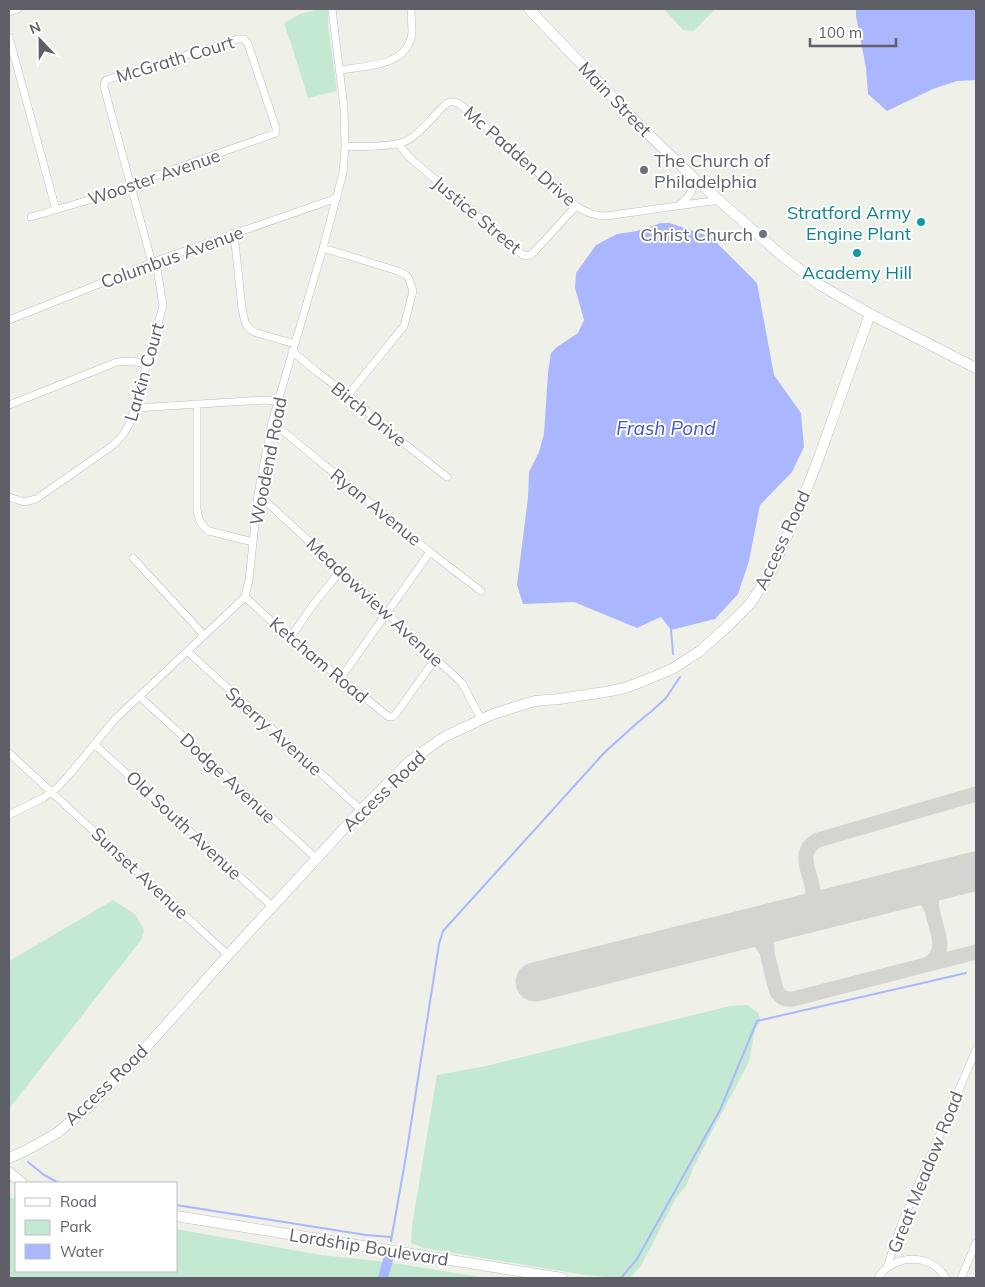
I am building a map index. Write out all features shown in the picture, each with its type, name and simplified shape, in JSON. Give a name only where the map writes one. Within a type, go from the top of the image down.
[{"type":"main road","name":"Main Street","points":[[529,9],[642,127],[695,179],[781,255],[820,284],[870,314],[976,368]]},
{"type":"main road","name":"Access Road","points":[[9,1158],[57,1133],[87,1109],[149,1044],[361,810],[410,760],[444,737],[481,719],[535,702],[605,692],[646,680],[672,668],[700,651],[730,624],[750,604],[772,570],[800,506],[870,314]]},
{"type":"main road","points":[[9,1172],[21,1182]]},
{"type":"main road","name":"Lordship Boulevard","points":[[178,1216],[562,1278]]},
{"type":"street","points":[[9,12],[18,9]]},
{"type":"street","name":"Woodend Road","points":[[245,597],[249,580],[258,494],[272,422],[343,173],[345,146],[344,108],[332,9]]},
{"type":"street","points":[[339,70],[384,63],[398,57],[409,44],[412,34],[411,9]]},
{"type":"street","points":[[9,36],[56,210]]},
{"type":"street","name":"McGrath Court","points":[[154,262],[104,87],[105,82],[109,78],[238,39],[244,39],[248,44],[276,128],[276,133]]},
{"type":"street","name":"Mc Padden Drive","points":[[345,146],[357,147],[398,143],[407,140],[445,104],[454,102],[462,106],[576,206],[589,213],[606,216],[720,200]]},
{"type":"street","name":"Wooster Avenue","points":[[31,217],[123,190],[138,182],[276,133]]},
{"type":"street","name":"Justice Street","points":[[398,143],[409,157],[523,255],[529,256],[534,252],[576,206]]},
{"type":"street","points":[[679,205],[689,197],[695,179]]},
{"type":"street","name":"Columbus Avenue","points":[[9,320],[154,262],[337,198]]},
{"type":"street","points":[[234,233],[242,309],[247,326],[254,332],[293,348]]},
{"type":"street","points":[[323,248],[398,271],[406,275],[413,287],[413,295],[404,326],[348,395]]},
{"type":"street","name":"Larkin Court","points":[[9,497],[24,502],[36,499],[112,446],[127,430],[135,408],[163,306],[154,262]]},
{"type":"street","name":"Birch Drive","points":[[293,348],[317,372],[348,395],[447,477]]},
{"type":"street","points":[[9,405],[117,362],[132,361],[146,364]]},
{"type":"street","points":[[135,408],[278,400]]},
{"type":"street","points":[[197,404],[198,520],[209,531],[253,542]]},
{"type":"street","name":"Ryan Avenue","points":[[272,422],[430,552],[481,591]]},
{"type":"street","name":"Meadowview Avenue","points":[[258,494],[462,683],[481,719]]},
{"type":"street","points":[[340,679],[430,552]]},
{"type":"street","points":[[133,558],[204,635]]},
{"type":"street","points":[[290,638],[341,570]]},
{"type":"street","points":[[9,815],[52,792],[69,776],[115,719],[245,597]]},
{"type":"street","name":"Ketcham Road","points":[[245,597],[290,638],[386,716],[392,717],[395,715],[436,658]]},
{"type":"street","name":"Sperry Avenue","points":[[187,651],[361,810]]},
{"type":"street","name":"Dodge Avenue","points":[[139,696],[317,859]]},
{"type":"street","name":"Old South Avenue","points":[[94,744],[273,907]]},
{"type":"street","name":"Sunset Avenue","points":[[9,753],[228,955]]},
{"type":"street","name":"Great Meadow Road","points":[[878,1278],[887,1267],[901,1225],[976,1050]]},
{"type":"street","points":[[961,1278],[976,1243]]},
{"type":"street","name":"Great Meadow Road","points":[[887,1267],[906,1259],[923,1260],[933,1264],[946,1278]]},
{"type":"green space","points":[[319,9],[328,9],[328,25],[337,91],[308,98],[284,23],[300,14]]},
{"type":"green space","points":[[664,9],[715,9],[694,31],[683,30]]},
{"type":"green space","points":[[113,900],[135,914],[144,930],[141,940],[9,1109],[9,961]]},
{"type":"green space","points":[[748,1005],[759,1014],[760,1023],[755,1029],[749,1062],[694,1166],[686,1186],[676,1198],[641,1266],[630,1278],[585,1275],[424,1248],[411,1243],[412,1226],[437,1075],[486,1066],[730,1006]]},
{"type":"green space","points":[[9,1197],[15,1199],[15,1272],[178,1272],[178,1229],[321,1255],[387,1262],[487,1278],[9,1278]]},
{"type":"water","points":[[856,9],[976,9],[976,80],[957,81],[933,89],[887,111],[868,94],[866,68]]},
{"type":"water","name":"Frash Pond","points":[[661,223],[670,223],[711,237],[757,283],[774,375],[801,413],[804,447],[792,472],[760,505],[749,561],[738,594],[715,619],[671,630],[661,617],[637,628],[574,602],[523,604],[517,585],[528,498],[529,472],[539,452],[544,434],[551,353],[578,333],[584,320],[575,288],[576,273],[596,245],[617,234],[637,231]]},
{"type":"waterway","points":[[671,630],[673,654]]},
{"type":"waterway","points":[[391,1241],[439,944],[443,931],[604,753],[666,698],[680,677]]},
{"type":"waterway","points":[[621,1278],[637,1259],[720,1110],[757,1021],[966,973]]},
{"type":"waterway","points":[[28,1162],[44,1175],[57,1182]]},
{"type":"waterway","points":[[178,1205],[366,1235],[391,1237]]},
{"type":"waterway","points":[[383,1278],[388,1260]]},
{"type":"taxiway","points":[[799,915],[811,905],[813,888],[806,862],[806,854],[810,846],[818,840],[976,794]]},
{"type":"taxiway","points":[[928,964],[937,956],[940,946],[931,902],[934,891],[942,882],[953,877]]},
{"type":"taxiway","points":[[901,890],[911,891],[923,896],[931,908]]},
{"type":"taxiway","points":[[813,893],[823,903],[836,906]]},
{"type":"taxiway","points":[[783,920],[772,930],[766,945],[777,992],[782,997],[788,999],[976,952]]},
{"type":"taxiway","points":[[737,931],[754,937],[766,950]]},
{"type":"runway","points":[[535,982],[976,871]]},
{"type":"place","name":"The Church of Philadelphia","points":[[644,170]]},
{"type":"place","name":"Stratford Army Engine Plant","points":[[921,222]]},
{"type":"place","name":"Christ Church","points":[[763,234]]},
{"type":"place","name":"Academy Hill","points":[[857,253]]}]
